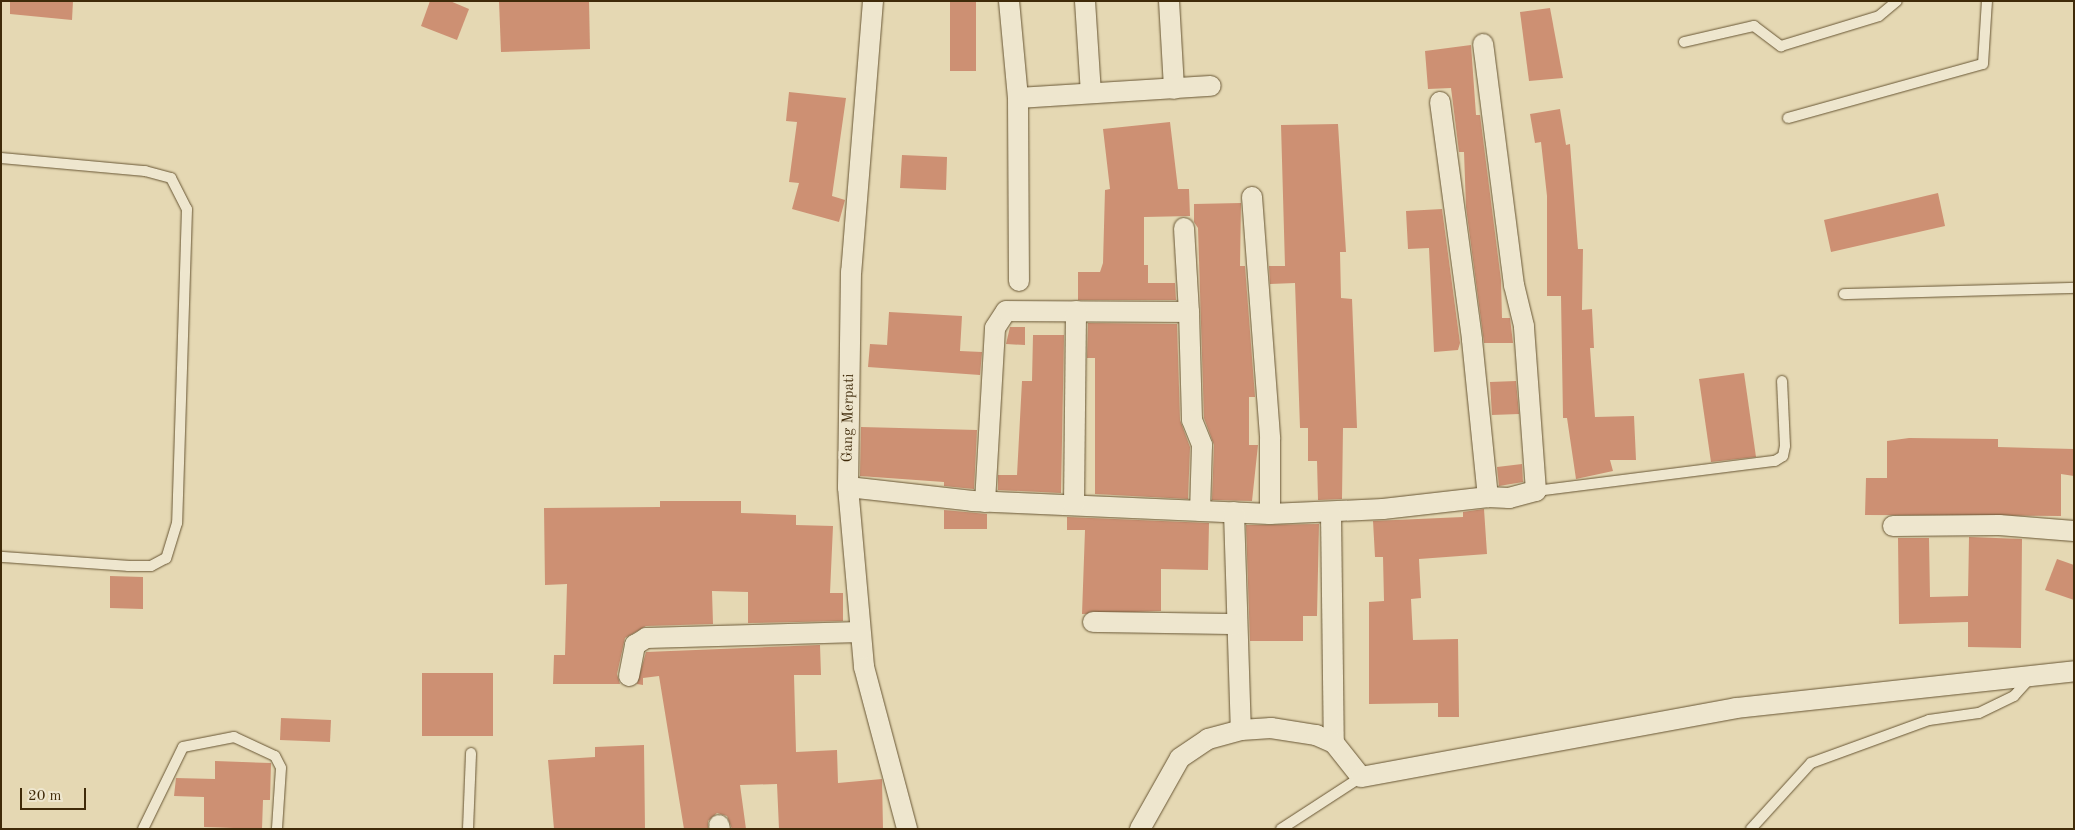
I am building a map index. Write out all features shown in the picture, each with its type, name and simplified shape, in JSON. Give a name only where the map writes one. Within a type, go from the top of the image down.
[{"type":"street","name":"Gang Merpati","points":[[873,1],[851,272],[848,487],[860,632],[876,726],[907,829]]},
{"type":"street","points":[[1009,1],[1018,98],[1019,281]]},
{"type":"street","points":[[1085,1],[1091,93]]},
{"type":"street","points":[[1169,1],[1174,89]]},
{"type":"street","points":[[848,487],[985,502],[1270,514],[1331,513],[1488,497],[1509,498],[1536,491],[1524,326],[1514,286],[1483,44]]},
{"type":"street","points":[[1018,98],[1211,86]]},
{"type":"street","points":[[1440,102],[1472,340],[1488,497]]},
{"type":"street","points":[[1252,197],[1270,439],[1270,514]]},
{"type":"street","points":[[1184,228],[1192,420],[1202,445],[1200,511]]},
{"type":"street","points":[[985,502],[995,328],[1006,311],[1189,312]]},
{"type":"street","points":[[1074,505],[1076,311]]},
{"type":"street","points":[[1234,512],[1241,730]]},
{"type":"street","points":[[1331,513],[1334,743]]},
{"type":"street","points":[[1893,526],[1999,525],[2074,531]]},
{"type":"street","points":[[1093,622],[1237,624]]},
{"type":"street","points":[[629,676],[635,645],[646,638],[860,632]]},
{"type":"street","points":[[1140,829],[1180,758],[1208,739],[1241,730],[1295,730],[1334,743],[1361,777],[1736,708],[2035,673],[2074,671]]},
{"type":"lane","points":[[1684,42],[1754,26],[1781,46],[1879,16],[1897,1]]},
{"type":"lane","points":[[1788,118],[1983,64],[1987,1]]},
{"type":"lane","points":[[1,158],[146,170],[171,178],[187,209],[176,523],[166,558],[151,566],[128,566],[1,557]]},
{"type":"lane","points":[[1844,294],[2074,288]]},
{"type":"lane","points":[[1536,491],[1775,461],[1783,456],[1785,446],[1782,381]]},
{"type":"lane","points":[[1751,829],[1811,763],[1929,720],[1979,712],[2014,696],[2035,673]]},
{"type":"lane","points":[[143,829],[183,747],[234,737],[275,756],[281,768],[277,829]]},
{"type":"lane","points":[[468,829],[471,753]]},
{"type":"lane","points":[[1281,829],[1361,777]]},
{"type":"building","points":[[10,1],[73,1],[72,20],[10,14]]},
{"type":"building","points":[[430,1],[450,1],[469,9],[457,40],[421,26]]},
{"type":"building","points":[[499,1],[589,1],[590,49],[501,52]]},
{"type":"building","points":[[950,1],[976,1],[976,71],[950,71]]},
{"type":"building","points":[[1550,8],[1563,78],[1529,81],[1520,12]]},
{"type":"building","points":[[1471,45],[1476,115],[1480,115],[1501,280],[1502,318],[1510,318],[1513,343],[1484,343],[1466,207],[1464,152],[1459,152],[1451,88],[1428,89],[1425,51]]},
{"type":"building","points":[[789,92],[846,98],[832,196],[845,200],[839,222],[792,209],[799,183],[789,182],[797,122],[786,121]]},
{"type":"building","points":[[1560,109],[1566,145],[1570,144],[1578,249],[1583,249],[1582,310],[1592,309],[1594,348],[1590,348],[1595,417],[1634,416],[1636,460],[1610,460],[1613,471],[1576,479],[1567,418],[1563,418],[1561,296],[1547,296],[1547,196],[1541,142],[1535,143],[1530,114]]},
{"type":"building","points":[[1170,122],[1178,189],[1189,189],[1190,216],[1144,217],[1144,265],[1148,265],[1148,283],[1175,283],[1176,300],[1078,300],[1078,272],[1100,272],[1103,263],[1105,190],[1110,189],[1103,129]]},
{"type":"building","points":[[1338,124],[1346,252],[1340,252],[1341,298],[1352,299],[1357,428],[1343,428],[1342,499],[1318,500],[1317,461],[1308,461],[1308,428],[1300,428],[1295,283],[1270,284],[1269,266],[1285,266],[1281,125]]},
{"type":"building","points":[[902,155],[947,157],[946,190],[900,188]]},
{"type":"building","points":[[1938,193],[1945,226],[1831,252],[1824,220]]},
{"type":"building","points":[[1241,203],[1240,266],[1245,266],[1255,397],[1249,397],[1249,445],[1258,445],[1252,501],[1212,500],[1214,445],[1204,418],[1198,228],[1194,222],[1194,204]]},
{"type":"building","points":[[1442,209],[1460,343],[1458,350],[1434,352],[1429,248],[1408,249],[1406,211]]},
{"type":"building","points":[[889,312],[962,316],[960,351],[982,352],[980,375],[868,367],[870,344],[887,345]]},
{"type":"building","points":[[1088,323],[1177,324],[1180,420],[1190,447],[1188,499],[1095,494],[1095,358],[1087,358]]},
{"type":"building","points":[[1010,327],[1025,327],[1025,345],[1006,344]]},
{"type":"building","points":[[1033,335],[1064,335],[1061,493],[998,490],[998,475],[1017,475],[1022,381],[1032,381]]},
{"type":"building","points":[[1744,373],[1756,457],[1711,462],[1699,379]]},
{"type":"building","points":[[1516,381],[1519,414],[1492,415],[1490,382]]},
{"type":"building","points":[[861,427],[977,430],[974,489],[944,486],[944,482],[860,476]]},
{"type":"building","points":[[1909,438],[1998,439],[1998,447],[2074,449],[2074,476],[2061,474],[2061,516],[1865,515],[1866,478],[1887,478],[1887,441]]},
{"type":"building","points":[[1522,464],[1523,482],[1499,486],[1497,467]]},
{"type":"building","points":[[660,501],[741,501],[741,513],[796,515],[796,525],[833,526],[830,593],[843,593],[843,621],[748,623],[748,592],[712,591],[713,624],[646,626],[625,638],[617,674],[620,684],[553,684],[554,655],[565,655],[567,584],[545,585],[544,508],[660,507]]},
{"type":"building","points":[[1484,509],[1487,554],[1419,559],[1421,598],[1411,599],[1413,640],[1458,639],[1459,717],[1438,717],[1438,703],[1369,704],[1369,602],[1384,601],[1383,557],[1375,557],[1373,521],[1463,517],[1463,512]]},
{"type":"building","points":[[944,510],[987,514],[987,529],[944,529]]},
{"type":"building","points":[[1067,517],[1209,523],[1208,570],[1161,569],[1161,611],[1082,614],[1085,530],[1067,530]]},
{"type":"building","points":[[1319,524],[1317,616],[1303,616],[1303,641],[1250,641],[1246,525]]},
{"type":"building","points":[[1969,537],[2022,539],[2021,648],[1968,647],[1968,622],[1899,624],[1898,538],[1929,538],[1930,597],[1968,596]]},
{"type":"building","points":[[2057,559],[2074,565],[2074,600],[2045,590]]},
{"type":"building","points":[[110,576],[143,577],[143,609],[110,608]]},
{"type":"building","points":[[820,645],[821,675],[794,675],[796,752],[837,750],[838,783],[882,779],[883,829],[779,829],[777,784],[740,785],[746,829],[732,829],[727,816],[717,813],[708,821],[708,829],[684,829],[659,676],[643,678],[643,685],[637,684],[646,652]]},
{"type":"building","points":[[422,673],[493,673],[493,736],[422,736]]},
{"type":"building","points":[[281,718],[331,720],[330,742],[280,740]]},
{"type":"building","points":[[644,745],[645,829],[554,829],[548,760],[595,757],[595,747]]},
{"type":"building","points":[[215,761],[271,763],[270,800],[263,800],[262,829],[204,827],[204,797],[174,796],[176,778],[215,779]]}]
